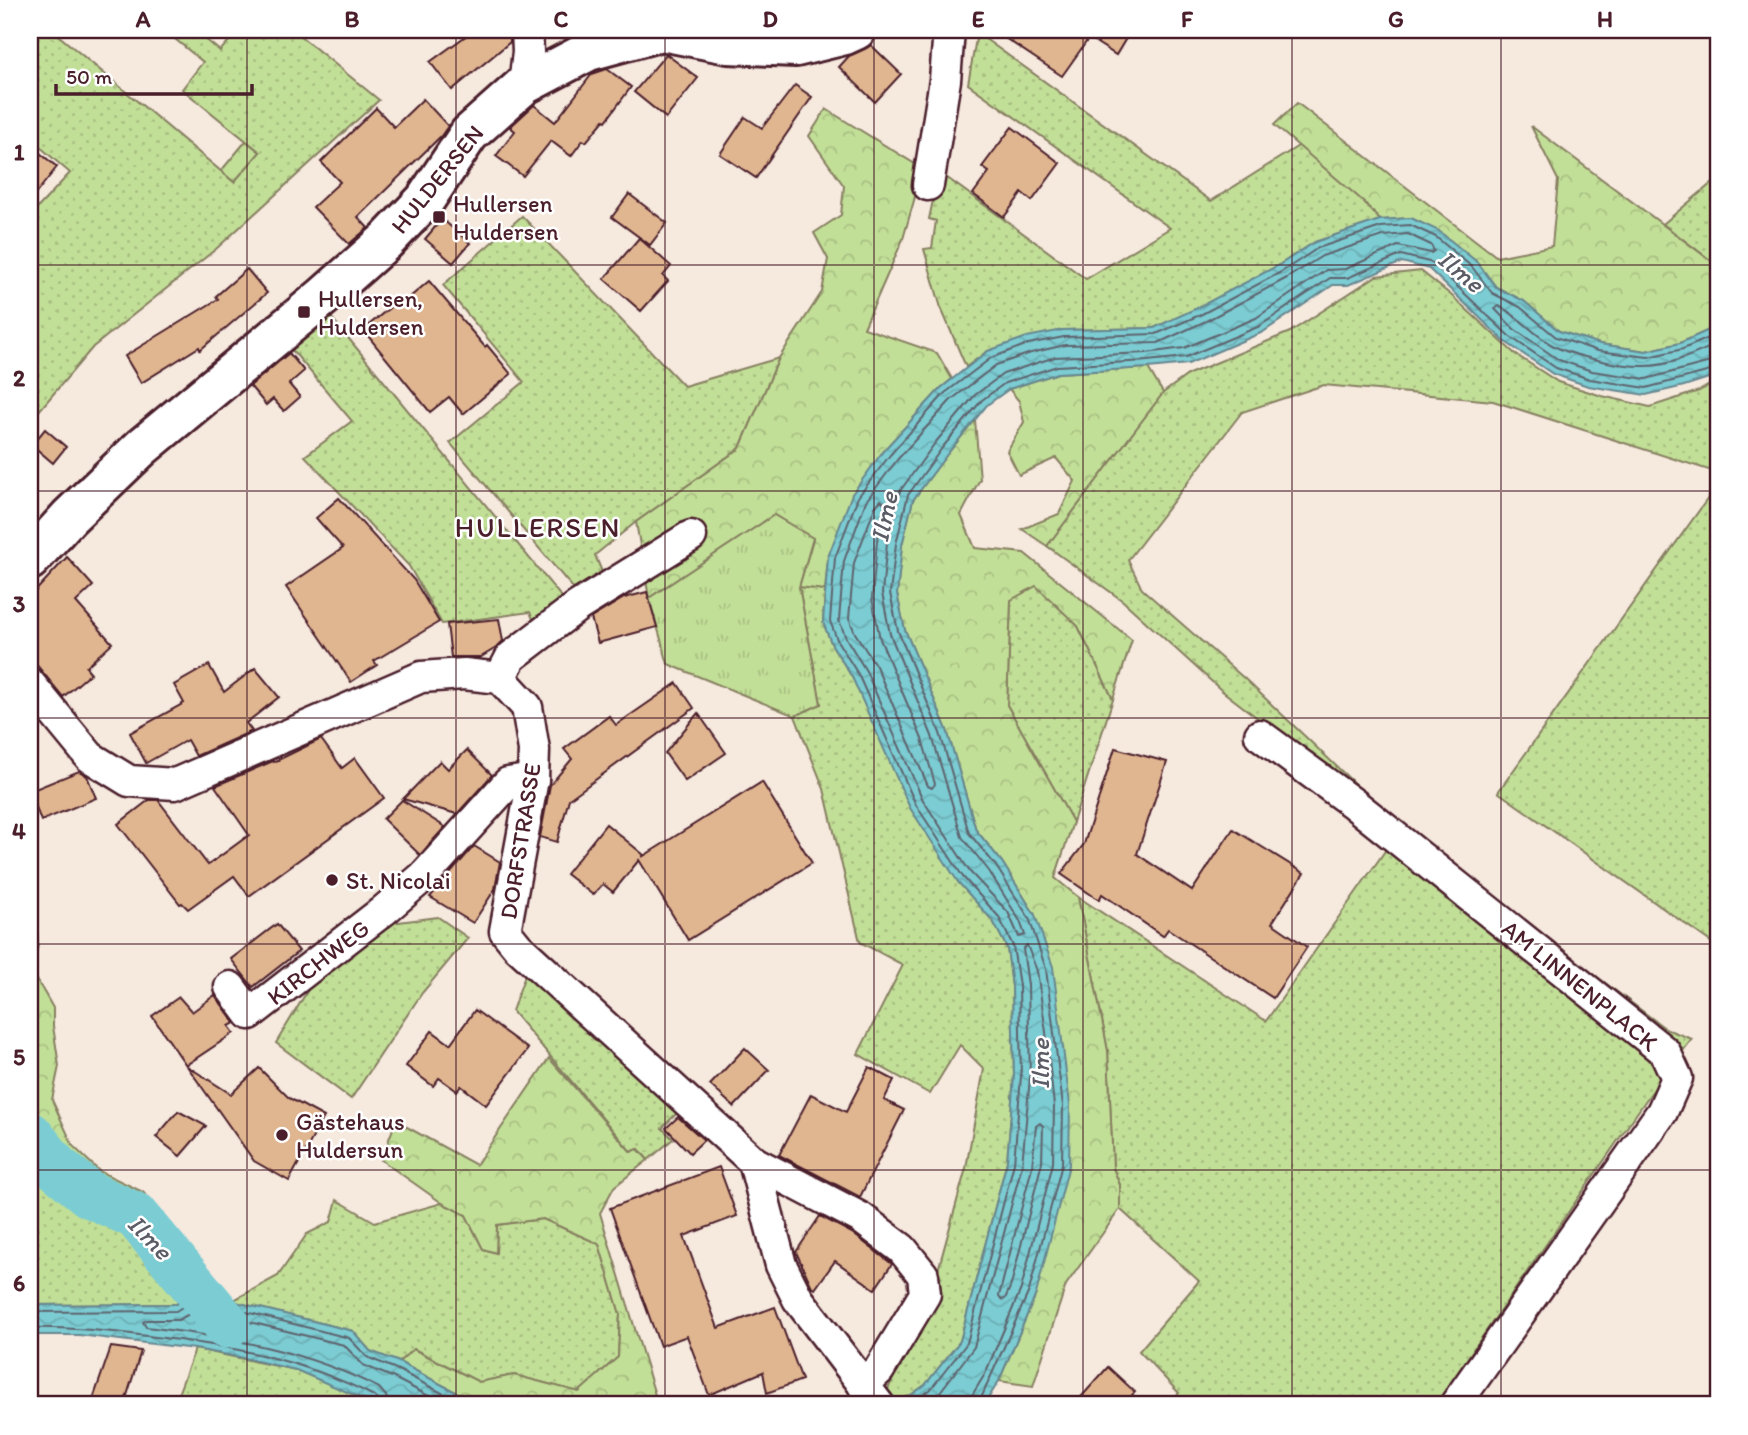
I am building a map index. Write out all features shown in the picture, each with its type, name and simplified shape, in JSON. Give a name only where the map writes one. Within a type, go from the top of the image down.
[{"type":"street","points":[[524,85],[528,52],[527,30]]},
{"type":"street","name":"HULDERSEN","points":[[30,560],[69,517],[142,447],[323,297],[386,241],[425,200],[469,134],[524,85],[590,51],[661,31],[728,44],[796,47],[856,30]]},
{"type":"street","points":[[928,185],[945,80],[949,30]]},
{"type":"street","points":[[30,684],[90,757],[129,781],[175,783],[421,677],[464,674],[500,678],[511,657],[578,606],[691,536]]},
{"type":"street","name":"DORFSTRASSE","points":[[500,678],[527,707],[534,750],[533,779],[505,931],[517,947],[754,1163]]},
{"type":"street","name":"AM LINNENPLACK","points":[[1260,735],[1354,804],[1665,1052],[1677,1078],[1662,1112],[1455,1405]]},
{"type":"street","name":"KIRCHWEG","points":[[230,987],[250,1014],[424,876],[508,783],[533,779]]},
{"type":"street","points":[[754,1163],[861,1218],[902,1250],[923,1275],[925,1294],[879,1370],[872,1397]]},
{"type":"street","points":[[754,1163],[781,1265],[798,1299],[872,1397]]},
{"type":"green space","points":[[30,30],[52,30],[234,182],[260,152],[182,89],[203,62],[164,30],[194,30],[220,51],[239,30],[293,30],[379,100],[216,249],[93,347],[33,418],[30,415],[30,216],[70,173],[30,138]]},
{"type":"green space","points":[[977,33],[1211,201],[1300,145],[1365,202],[1380,220],[1315,242],[1279,265],[1199,308],[1154,328],[1063,330],[988,351],[966,367],[941,308],[924,249],[932,248],[936,221],[929,219],[939,172],[1086,279],[1170,228],[968,84]]},
{"type":"green space","points":[[1297,103],[1497,257],[1552,246],[1558,180],[1531,126],[1718,266],[1718,326],[1680,343],[1646,351],[1600,344],[1559,331],[1524,301],[1496,287],[1477,262],[1411,218],[1380,220],[1364,202],[1274,125]]},
{"type":"green space","points":[[826,109],[923,169],[903,239],[864,328],[937,353],[952,379],[884,450],[828,557],[825,590],[799,587],[813,539],[774,515],[649,598],[636,522],[740,448],[779,358],[822,292],[828,259],[814,233],[841,215],[844,186],[809,136]]},
{"type":"green space","points":[[246,141],[260,152],[234,182],[221,171]]},
{"type":"green space","points":[[1718,178],[1718,266],[1663,224]]},
{"type":"green space","points":[[522,216],[684,386],[779,358],[740,448],[636,522],[595,555],[602,572],[576,592],[450,443],[524,382],[443,285]]},
{"type":"green space","points":[[1421,271],[1515,354],[1558,382],[1650,407],[1699,391],[1718,380],[1718,473],[1493,401],[1324,385],[1242,412],[1128,560],[1142,589],[1246,680],[1401,828],[1221,690],[1123,601],[1047,546],[1163,393],[1189,374],[1290,332],[1376,276]]},
{"type":"green space","points":[[326,311],[563,599],[533,619],[530,612],[442,624],[409,566],[305,456],[352,421],[287,344]]},
{"type":"green space","points":[[1148,368],[1163,393],[1047,546],[1022,529],[1059,514],[1075,481],[1056,458],[1019,475],[1007,451],[1024,422],[1019,401],[1009,389],[1058,373]]},
{"type":"green space","points":[[975,420],[980,479],[961,515],[975,548],[1024,553],[1132,640],[1113,699],[1078,626],[1036,586],[1011,600],[1007,705],[1073,822],[1055,878],[1078,897],[1108,1051],[1113,1168],[1120,1185],[1120,1209],[1066,1285],[1033,1386],[999,1381],[1036,1294],[1035,915],[1002,862],[976,830],[947,730],[905,630],[897,594],[902,545],[913,500]]},
{"type":"green space","points":[[1718,484],[1718,947],[1498,792]]},
{"type":"green space","points":[[774,515],[813,538],[799,587],[821,704],[795,716],[668,664],[649,598]]},
{"type":"green space","points":[[1036,585],[1078,626],[1113,699],[1073,822],[1007,705],[1011,600]]},
{"type":"green space","points":[[799,587],[825,590],[823,622],[832,645],[852,677],[958,882],[993,921],[1007,948],[1012,986],[1014,1076],[1007,1161],[960,1341],[925,1385],[897,1405],[887,1391],[928,1307],[966,1168],[984,1069],[960,1045],[930,1094],[858,1054],[903,965],[860,942],[824,789],[795,716],[821,704]]},
{"type":"green space","points":[[1401,828],[1666,1029],[1692,1039],[1648,1097],[1435,1405],[1166,1405],[1179,1393],[1139,1351],[1199,1281],[1120,1209],[1120,1185],[1113,1168],[1108,1051],[1078,897],[1266,1021]]},
{"type":"green space","points":[[438,917],[468,938],[422,993],[351,1099],[276,1043],[323,965],[383,924]]},
{"type":"green space","points":[[30,928],[37,931],[38,945],[32,971],[53,1008],[59,1066],[52,1100],[73,1146],[99,1171],[143,1192],[232,1301],[181,1296],[135,1234],[57,1185],[30,1153]]},
{"type":"green space","points":[[525,975],[553,995],[679,1111],[662,1128],[673,1139],[648,1160],[639,1149],[631,1152],[512,1011]]},
{"type":"green space","points":[[549,1058],[631,1152],[638,1149],[648,1160],[614,1187],[600,1213],[658,1405],[480,1405],[399,1362],[413,1349],[479,1382],[514,1375],[579,1392],[618,1357],[620,1314],[599,1244],[543,1219],[497,1225],[496,1253],[483,1249],[466,1215],[442,1203],[381,1160],[396,1121],[476,1165]]},
{"type":"green space","points":[[30,1153],[57,1185],[135,1234],[181,1296],[177,1304],[30,1305]]},
{"type":"green space","points":[[337,1200],[375,1222],[442,1203],[466,1215],[483,1249],[496,1253],[497,1225],[543,1219],[599,1244],[620,1314],[618,1357],[579,1392],[514,1375],[479,1382],[414,1349],[399,1362],[370,1351],[353,1331],[232,1301],[278,1276],[307,1234],[331,1222]]},
{"type":"green space","points":[[195,1349],[296,1370],[366,1399],[358,1405],[174,1405]]},
{"type":"water","points":[[1411,218],[1439,231],[1477,262],[1496,287],[1524,301],[1559,331],[1600,344],[1646,351],[1680,343],[1718,326],[1718,375],[1646,395],[1588,386],[1553,374],[1504,341],[1429,269],[1402,262],[1348,285],[1333,285],[1263,332],[1188,364],[1058,373],[1009,389],[987,405],[913,500],[902,545],[897,594],[905,630],[947,730],[976,830],[1002,862],[1035,915],[1053,967],[1070,1105],[1069,1165],[1036,1294],[999,1381],[984,1405],[897,1405],[925,1385],[960,1341],[1007,1161],[1014,1076],[1012,986],[1007,948],[993,921],[958,882],[910,808],[852,677],[832,645],[823,622],[828,557],[852,494],[884,450],[941,388],[988,351],[1027,337],[1063,330],[1154,328],[1279,265],[1315,242],[1380,220]]},
{"type":"water","points":[[181,1296],[232,1301],[353,1331],[370,1351],[399,1362],[480,1405],[377,1405],[296,1370],[244,1358],[195,1349],[79,1335],[30,1335],[30,1305],[177,1304]]},
{"type":"building","points":[[474,30],[510,30],[510,42],[452,90],[430,62]]},
{"type":"building","points":[[993,30],[1131,30],[1116,55],[1089,38],[1062,76]]},
{"type":"building","points":[[871,45],[901,74],[875,102],[839,67],[849,56]]},
{"type":"building","points":[[666,54],[698,78],[666,118],[634,92]]},
{"type":"building","points":[[607,69],[631,87],[606,121],[604,120],[586,142],[583,140],[571,156],[551,141],[523,176],[496,156],[515,131],[510,127],[534,105],[555,122],[592,74]]},
{"type":"building","points":[[795,85],[812,97],[756,178],[720,154],[745,117],[762,128]]},
{"type":"building","points":[[423,99],[448,126],[358,217],[368,228],[349,244],[313,207],[340,182],[321,162],[376,108],[394,127]]},
{"type":"building","points":[[1012,127],[1060,163],[1032,201],[1022,193],[1004,217],[973,194],[989,172],[982,167]]},
{"type":"building","points":[[30,145],[57,167],[30,201]]},
{"type":"building","points":[[629,194],[667,223],[650,245],[612,217]]},
{"type":"building","points":[[442,219],[470,243],[453,263],[425,239]]},
{"type":"building","points":[[639,238],[671,266],[663,276],[668,281],[641,311],[604,279]]},
{"type":"building","points":[[247,269],[267,293],[200,350],[199,347],[141,383],[125,356],[218,299],[216,296]]},
{"type":"building","points":[[429,281],[511,374],[463,414],[449,397],[430,412],[363,330],[400,299],[403,303]]},
{"type":"building","points":[[289,353],[304,371],[289,384],[300,397],[284,411],[273,399],[266,405],[250,386]]},
{"type":"building","points":[[45,429],[66,447],[53,463],[32,445]]},
{"type":"building","points":[[339,498],[414,580],[439,622],[374,661],[377,665],[351,682],[286,587],[343,548],[316,518]]},
{"type":"building","points":[[67,557],[93,586],[76,602],[112,643],[86,667],[91,673],[63,697],[30,657],[30,597]]},
{"type":"building","points":[[647,592],[657,627],[598,643],[591,618],[624,598]]},
{"type":"building","points":[[499,619],[503,641],[496,648],[481,657],[451,657],[447,624]]},
{"type":"building","points":[[209,665],[224,692],[255,668],[279,697],[246,723],[252,731],[196,756],[187,740],[146,763],[130,733],[184,703],[174,685]]},
{"type":"building","points":[[677,683],[694,708],[569,799],[557,842],[540,837],[550,785],[572,759],[564,749],[609,716],[616,725]]},
{"type":"building","points":[[698,713],[726,753],[685,781],[665,753]]},
{"type":"building","points":[[321,739],[342,768],[355,758],[384,798],[249,896],[234,876],[188,909],[180,904],[118,824],[149,800],[158,800],[208,865],[249,835],[215,786]]},
{"type":"building","points":[[1115,748],[1167,762],[1137,854],[1192,891],[1233,829],[1304,873],[1272,923],[1307,947],[1273,998],[1168,929],[1163,936],[1102,894],[1099,900],[1061,874],[1084,844]]},
{"type":"building","points":[[467,750],[492,775],[457,814],[403,799],[440,761],[448,769]]},
{"type":"building","points":[[79,771],[87,776],[96,798],[41,821],[30,791]]},
{"type":"building","points":[[762,782],[812,863],[688,940],[639,860],[613,892],[603,884],[593,895],[566,874],[606,824],[644,855],[642,857]]},
{"type":"building","points":[[402,800],[445,827],[420,855],[383,819]]},
{"type":"building","points":[[474,846],[500,862],[495,889],[473,923],[430,897]]},
{"type":"building","points":[[277,924],[299,951],[253,987],[231,959]]},
{"type":"building","points":[[215,995],[235,1023],[229,1026],[234,1033],[186,1065],[152,1016],[179,997],[192,1012]]},
{"type":"building","points":[[475,1010],[528,1049],[486,1105],[461,1086],[457,1091],[439,1078],[433,1086],[406,1066],[432,1031],[450,1044]]},
{"type":"building","points":[[745,1048],[769,1070],[734,1107],[710,1085]]},
{"type":"building","points":[[187,1066],[231,1094],[259,1068],[289,1098],[324,1117],[289,1181],[254,1161]]},
{"type":"building","points":[[869,1067],[894,1080],[884,1100],[904,1110],[860,1197],[779,1155],[811,1094],[846,1112]]},
{"type":"building","points":[[178,1111],[206,1126],[180,1156],[156,1137]]},
{"type":"building","points":[[678,1117],[704,1140],[690,1153],[666,1128]]},
{"type":"building","points":[[719,1167],[737,1216],[684,1236],[718,1328],[775,1307],[802,1380],[767,1393],[763,1372],[709,1395],[687,1336],[660,1346],[610,1208]]},
{"type":"building","points":[[820,1216],[852,1233],[892,1264],[875,1289],[835,1261],[815,1289],[812,1287],[796,1252]]},
{"type":"building","points":[[111,1347],[141,1351],[124,1405],[91,1405]]},
{"type":"building","points":[[1108,1367],[1135,1392],[1123,1405],[1074,1405]]},
{"type":"waterway","name":"Ilme","points":[[30,1135],[56,1167],[89,1194],[136,1216],[227,1325]]},
{"type":"place","name":"Hullersen Huldersen","points":[[439,217]]},
{"type":"place","name":"Hullersen, Huldersen","points":[[304,312]]},
{"type":"place","name":"St. Nicolai","points":[[332,880]]},
{"type":"place","name":"Gästehaus Huldersun","points":[[282,1135]]},
{"type":"district","name":"HULLERSEN","points":[[538,527]]}]
